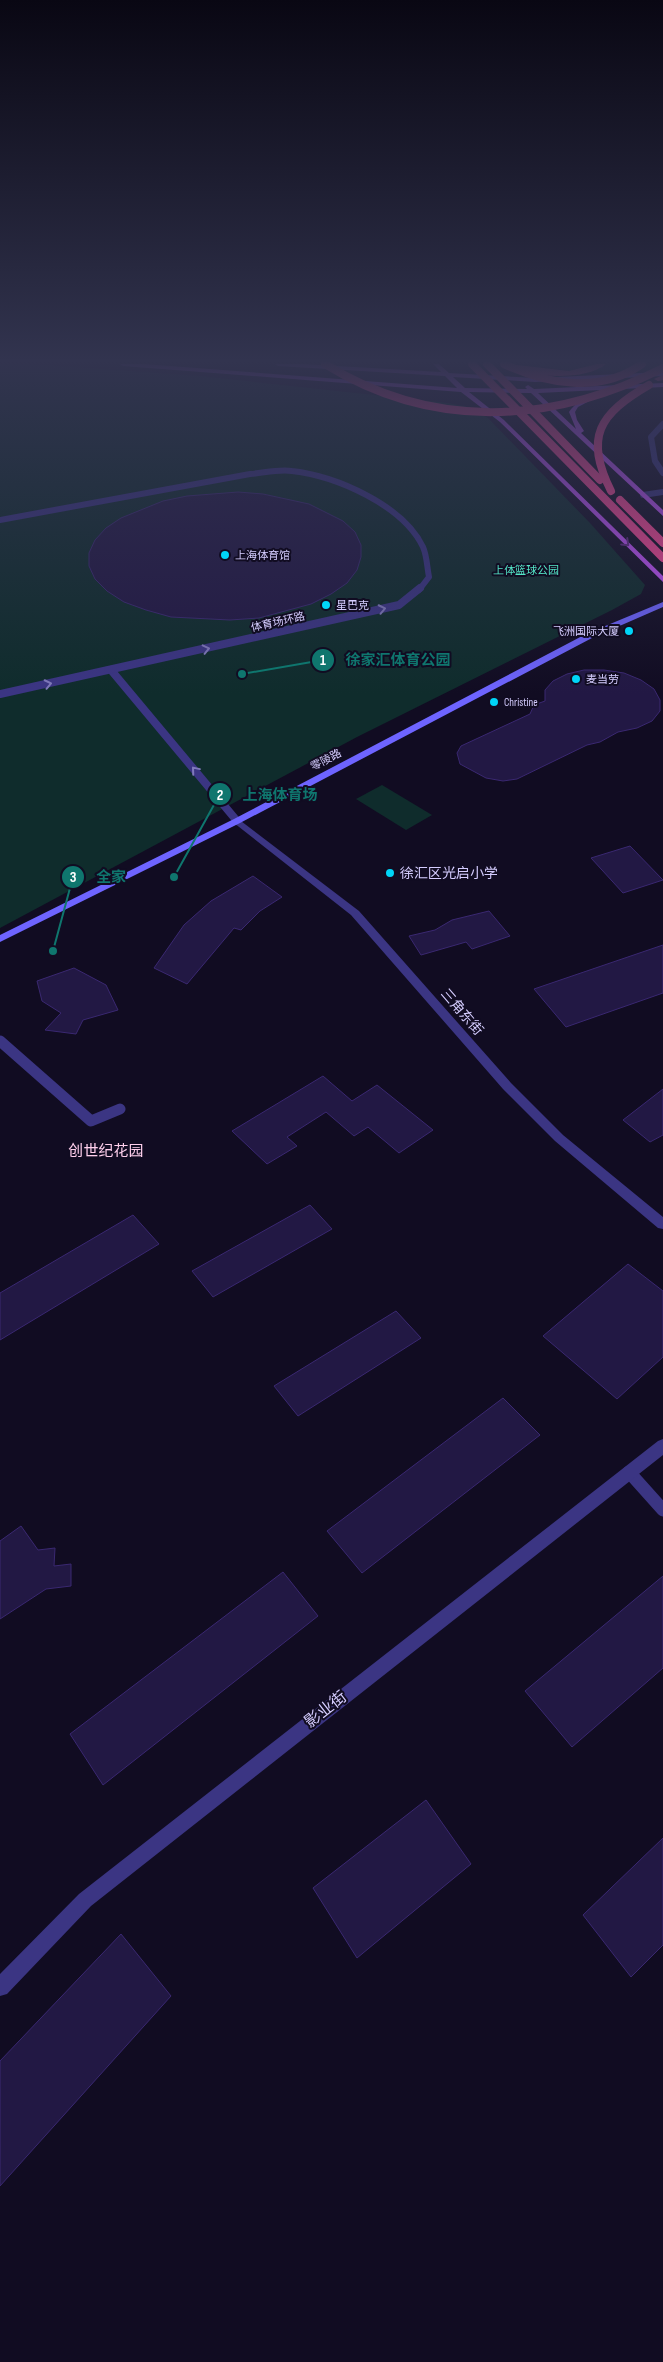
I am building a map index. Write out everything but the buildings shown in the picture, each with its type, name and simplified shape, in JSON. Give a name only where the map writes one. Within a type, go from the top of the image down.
[{"type":"highway","points":[[581,474],[663,558]]},
{"type":"highway","points":[[595,474],[663,542]]},
{"type":"highway","points":[[601,474],[612,491]]},
{"type":"main road","points":[[556,474],[663,580]]},
{"type":"main road","points":[[622,474],[663,514]]},
{"type":"street","name":"零陵路","points":[[0,939],[237,821],[589,636],[663,604]]},
{"type":"street","name":"三角东街","points":[[237,821],[355,913],[507,1086],[559,1138],[663,1224]]},
{"type":"street","name":"影业街","points":[[0,1988],[85,1900],[663,1446]]},
{"type":"lane","name":"体育场环路","points":[[0,520],[249,474]]},
{"type":"lane","name":"体育场环路","points":[[0,694],[399,605],[415,594],[429,577],[424,548],[407,522],[374,501],[332,480],[305,474]]},
{"type":"lane","points":[[643,495],[663,492]]},
{"type":"lane","points":[[111,670],[237,821]]},
{"type":"lane","points":[[0,1041],[91,1121],[120,1109]]},
{"type":"lane","points":[[629,1472],[663,1510]]},
{"type":"green space","name":"上体篮球公园","points":[[0,474],[543,474],[590,523],[645,585],[641,594],[612,610],[357,737],[0,928]]},
{"type":"green space","points":[[382,785],[432,815],[406,830],[356,799]]},
{"type":"place","name":"上海体育馆","points":[[225,555]]},
{"type":"place","name":"星巴克","points":[[326,605]]},
{"type":"place","name":"飞洲国际大厦","points":[[629,631]]},
{"type":"place","name":"徐家汇体育公园","points":[[242,674]]},
{"type":"place","name":"麦当劳","points":[[576,679]]},
{"type":"place","name":"Christine","points":[[494,702]]},
{"type":"place","name":"徐汇区光启小学","points":[[390,873]]},
{"type":"place","name":"上海体育场","points":[[174,877]]},
{"type":"place","name":"全家","points":[[53,951]]},
{"type":"district","name":"创世纪花园","points":[[106,1151]]}]
